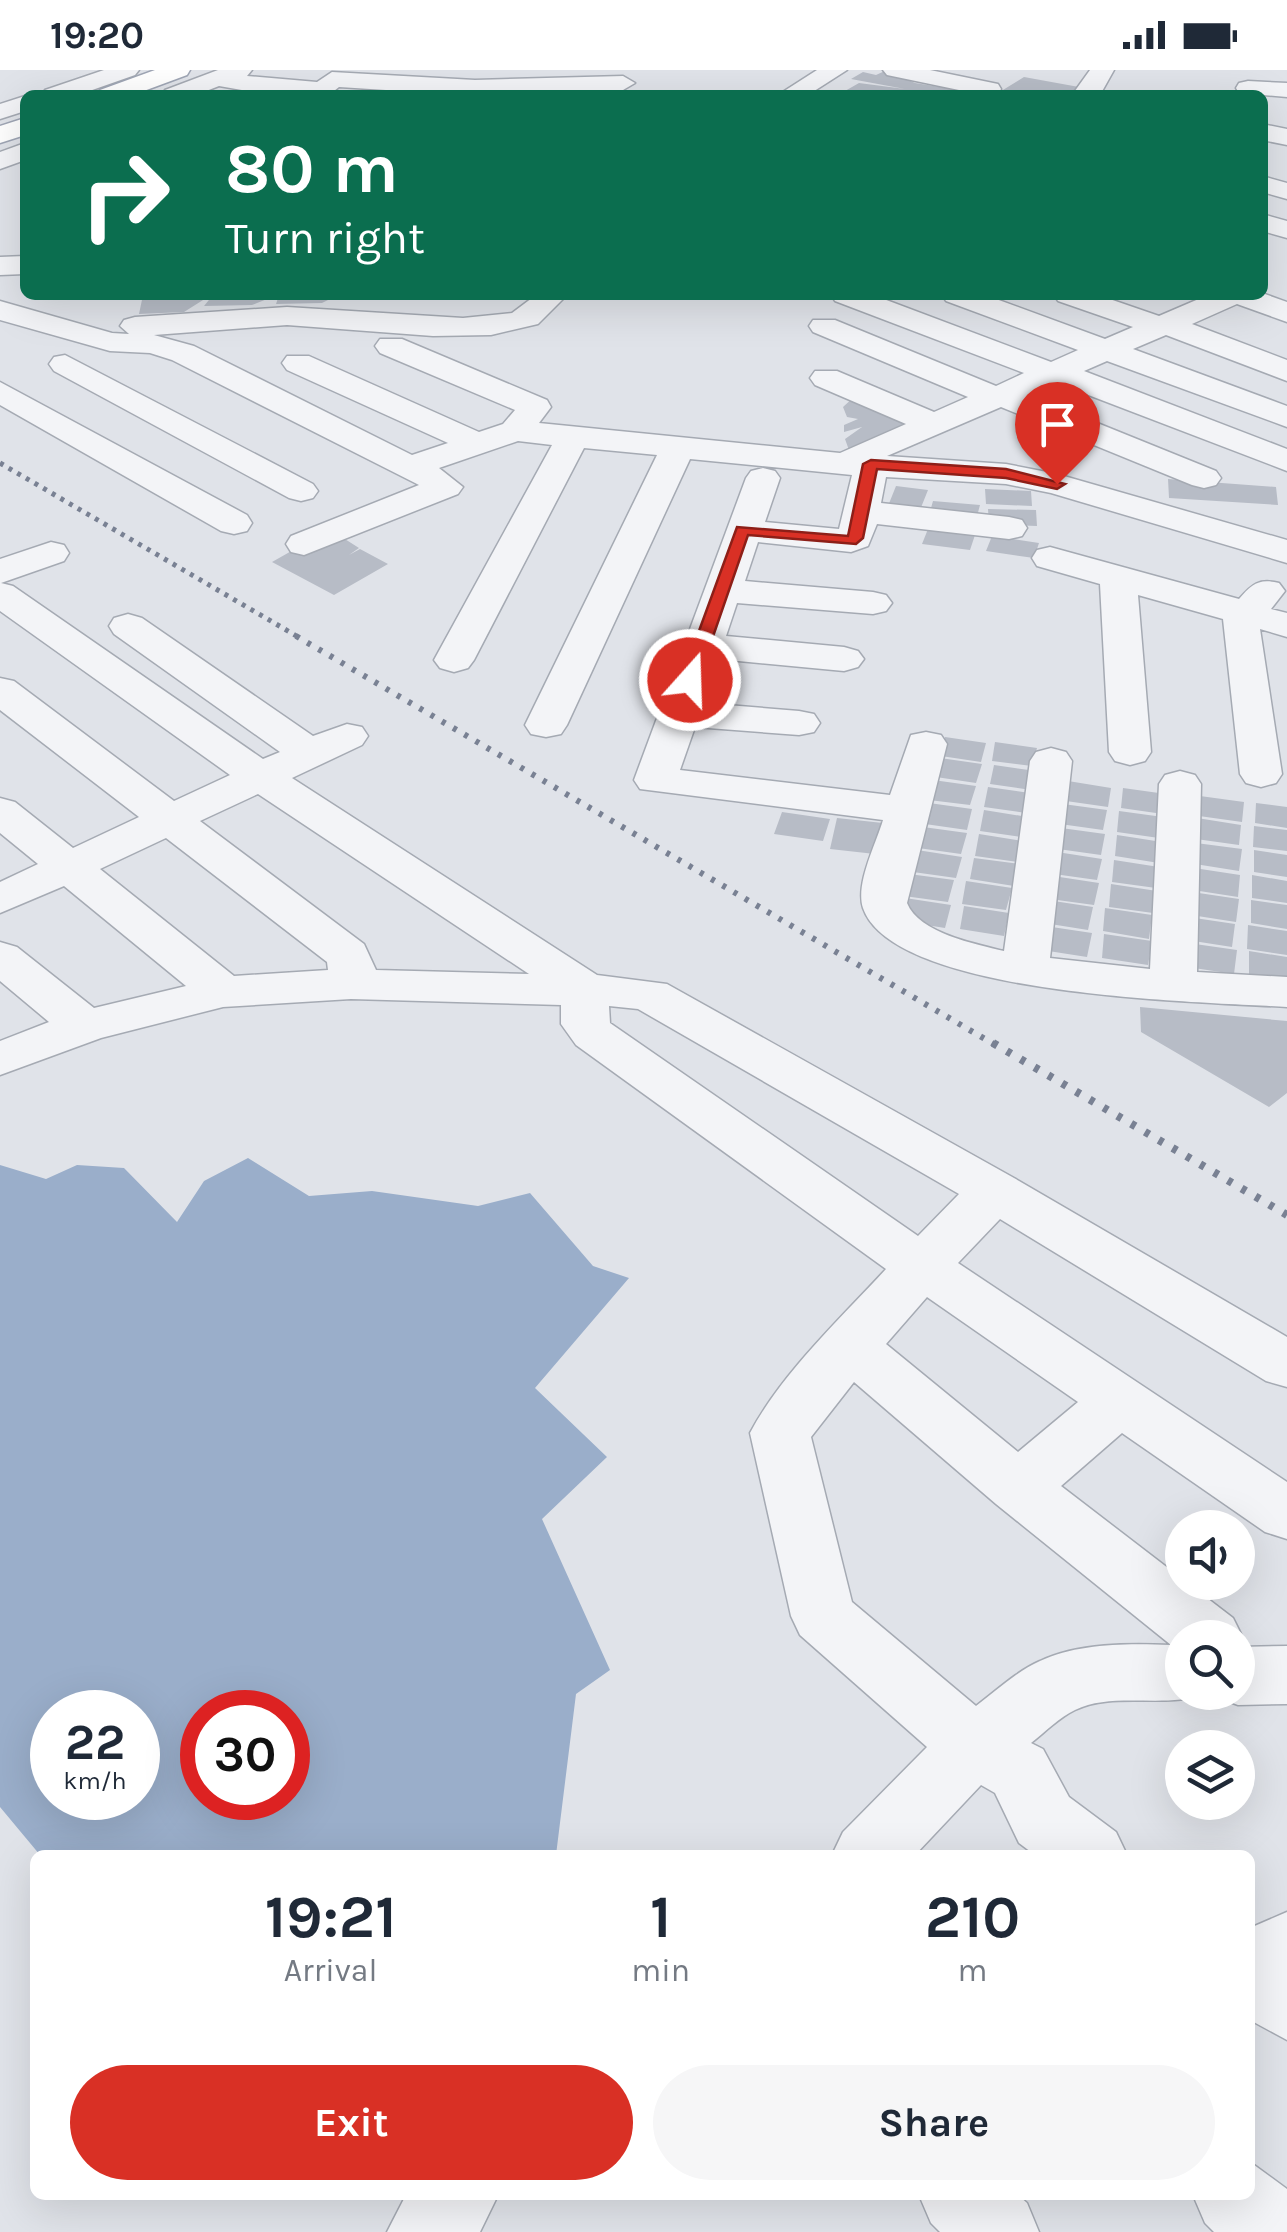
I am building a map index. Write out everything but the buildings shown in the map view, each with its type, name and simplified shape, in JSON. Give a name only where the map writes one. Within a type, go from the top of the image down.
[{"type":"main road","points":[[91,90],[146,70]]},
{"type":"main road","points":[[123,90],[178,70]]},
{"type":"street","points":[[65,90],[119,70]]},
{"type":"street","points":[[66,90],[127,70]]},
{"type":"street","points":[[368,70],[381,70]]},
{"type":"street","points":[[799,90],[835,70]]},
{"type":"street","points":[[895,70],[975,90]]},
{"type":"street","points":[[461,90],[476,80],[540,73],[605,76],[638,90]]},
{"type":"street","points":[[186,90],[228,74],[280,90]]},
{"type":"street","points":[[305,90],[324,88],[335,74],[461,90],[605,76]]},
{"type":"street","points":[[987,90],[1014,76]]},
{"type":"street","points":[[1270,86],[1287,102]]},
{"type":"street","points":[[0,346],[54,325],[160,327],[285,316],[464,326],[516,321],[539,311],[548,300]]},
{"type":"street","points":[[860,300],[1287,462]]},
{"type":"street","points":[[972,300],[1287,417]]},
{"type":"street","points":[[1084,300],[1287,371]]},
{"type":"street","points":[[857,464],[936,423],[1211,300]]},
{"type":"street","points":[[1231,300],[1287,312]]},
{"type":"street","points":[[0,310],[110,342],[169,347],[446,487],[304,544]]},
{"type":"street","points":[[382,321],[535,407],[515,431]]},
{"type":"street","points":[[824,326],[1204,478]]},
{"type":"street","points":[[298,363],[476,444]]},
{"type":"street","points":[[65,364],[301,490]]},
{"type":"street","points":[[826,378],[1066,476]]},
{"type":"street","points":[[0,392],[234,523]]},
{"type":"street","points":[[123,461],[286,403]]},
{"type":"street","points":[[413,467],[515,431],[1029,477],[1287,552]]},
{"type":"street","points":[[454,660],[572,438]]},
{"type":"street","points":[[546,725],[678,448]]},
{"type":"street","points":[[742,530],[856,538],[862,512],[857,464]]},
{"type":"street","points":[[764,478],[742,530],[656,780],[906,810]]},
{"type":"street","points":[[862,512],[1009,528]]},
{"type":"street","points":[[0,572],[50,553]]},
{"type":"street","points":[[1050,558],[1287,625]]},
{"type":"street","points":[[1261,774],[1240,622],[1287,568]]},
{"type":"street","points":[[1118,577],[1130,752]]},
{"type":"street","points":[[722,590],[873,602]]},
{"type":"street","points":[[0,594],[261,777],[588,990]]},
{"type":"street","points":[[0,899],[330,745],[128,626]]},
{"type":"street","points":[[702,646],[844,659]]},
{"type":"street","points":[[0,690],[347,954],[352,964],[351,984]]},
{"type":"street","points":[[677,713],[799,723]]},
{"type":"street","points":[[926,744],[883,897],[889,916],[910,934],[958,954],[1026,972],[1287,992]]},
{"type":"street","points":[[1026,972],[1050,761]]},
{"type":"street","points":[[1173,983],[1180,784]]},
{"type":"street","points":[[0,810],[224,992]]},
{"type":"street","points":[[0,957],[85,1026]]},
{"type":"street","points":[[0,1059],[85,1026],[224,992],[351,984],[650,995],[1287,1365]]},
{"type":"street","points":[[588,990],[582,1014],[585,1026],[593,1034],[920,1265],[1287,1514]]},
{"type":"street","points":[[994,1192],[920,1265],[850,1344],[780,1434],[823,1616],[974,1746],[1019,1771],[1044,1820],[1084,1850]]},
{"type":"street","points":[[850,1344],[1018,1487],[1187,1620]]},
{"type":"street","points":[[1018,1487],[1121,1400]]},
{"type":"street","points":[[873,1850],[974,1746],[1061,1682],[1131,1672],[1165,1673]]},
{"type":"street","points":[[1255,1967],[1287,1947]]},
{"type":"street","points":[[1255,1974],[1287,2003]]},
{"type":"street","points":[[428,2232],[454,2200]]},
{"type":"street","points":[[964,2200],[998,2232]]},
{"type":"street","points":[[1239,2200],[1275,2232]]},
{"type":"water","points":[[248,1158],[309,1196],[372,1191],[478,1206],[530,1193],[593,1266],[629,1278],[535,1388],[607,1457],[542,1519],[610,1670],[576,1694],[557,1850],[36,1850],[0,1807],[0,1165],[46,1179],[77,1165],[124,1168],[177,1222],[204,1181]]},
{"type":"railway","points":[[0,463],[300,638]]},
{"type":"railway","points":[[296,636],[997,1046]]},
{"type":"railway","points":[[993,1043],[1287,1215]]},
{"type":"route","points":[[690,680],[742,530],[842,541],[856,538],[871,464],[1006,474],[1057,484]]}]
